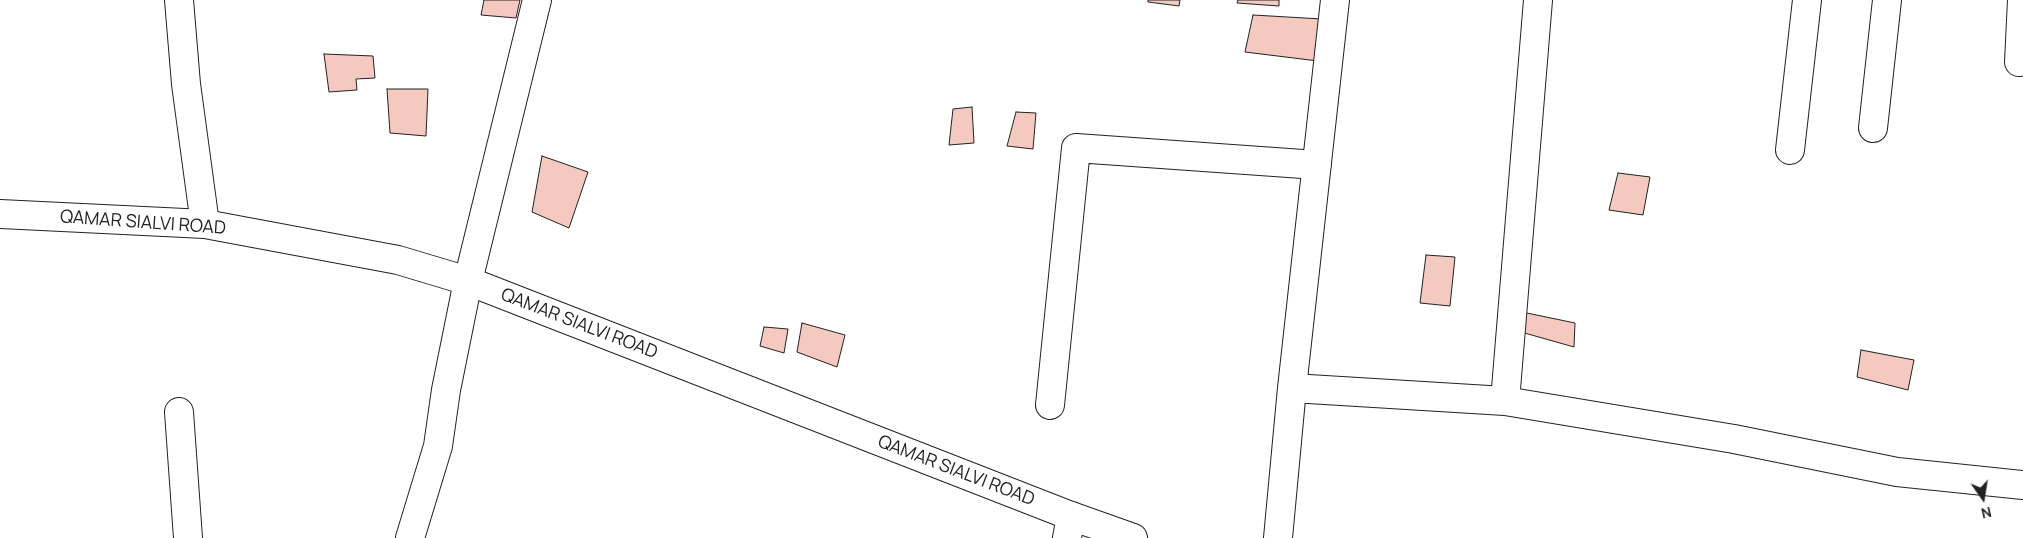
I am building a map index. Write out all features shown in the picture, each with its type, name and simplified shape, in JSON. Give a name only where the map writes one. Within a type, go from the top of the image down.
[{"type":"street","points":[[179,0],[186,84],[205,224]]},
{"type":"street","points":[[410,538],[438,446],[446,390],[468,281],[537,0]]},
{"type":"street","points":[[1278,538],[1292,388],[1335,0]]},
{"type":"street","points":[[1505,401],[1538,0]]},
{"type":"street","points":[[1790,150],[1807,0]]},
{"type":"street","points":[[1873,128],[1887,0]]},
{"type":"street","points":[[2019,62],[2022,0]]},
{"type":"street","points":[[1050,405],[1076,148],[1317,165]]},
{"type":"street","name":"QAMAR SIALVI ROAD","points":[[0,214],[205,224],[398,260],[468,281],[1069,527],[1133,538]]},
{"type":"street","points":[[1292,388],[1505,401],[1734,439],[1898,472],[2023,485]]},
{"type":"street","points":[[179,412],[188,538]]},
{"type":"building","points":[[484,0],[520,0],[516,18],[481,15]]},
{"type":"building","points":[[1148,0],[1180,0],[1179,6],[1148,2]]},
{"type":"building","points":[[1238,0],[1279,0],[1279,6],[1237,3]]},
{"type":"building","points":[[1253,15],[1322,19],[1318,61],[1245,52]]},
{"type":"building","points":[[324,54],[373,56],[375,78],[356,79],[357,90],[329,92]]},
{"type":"building","points":[[387,89],[428,89],[426,136],[390,133]]},
{"type":"building","points":[[972,107],[974,143],[949,145],[953,109]]},
{"type":"building","points":[[1016,112],[1036,113],[1033,149],[1007,146]]},
{"type":"building","points":[[542,156],[588,172],[569,228],[532,212]]},
{"type":"building","points":[[1618,173],[1650,177],[1643,215],[1609,210]]},
{"type":"building","points":[[1426,255],[1455,257],[1450,306],[1420,303]]},
{"type":"building","points":[[1522,312],[1575,323],[1574,347],[1521,332]]},
{"type":"building","points":[[802,323],[845,335],[837,367],[797,352]]},
{"type":"building","points":[[764,327],[788,329],[784,353],[760,346]]},
{"type":"building","points":[[1861,350],[1914,360],[1908,390],[1857,377]]}]
